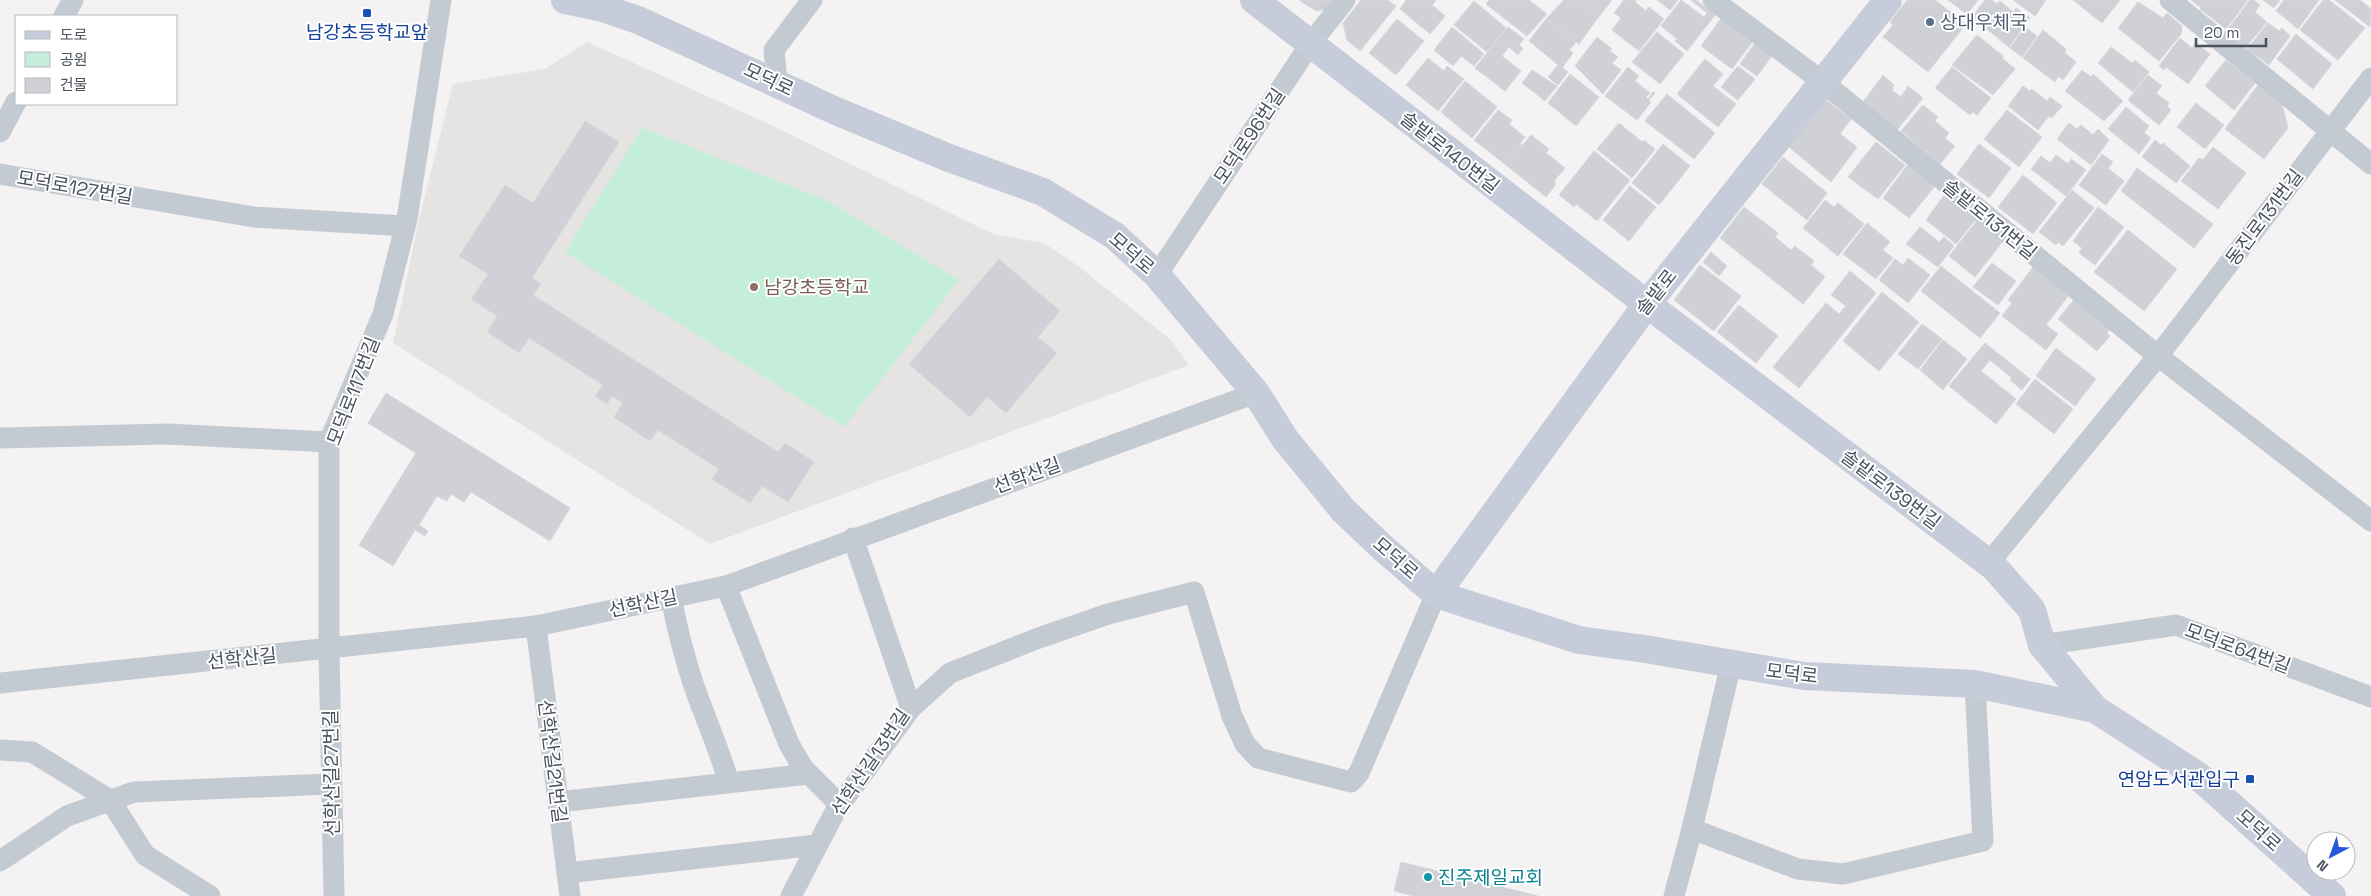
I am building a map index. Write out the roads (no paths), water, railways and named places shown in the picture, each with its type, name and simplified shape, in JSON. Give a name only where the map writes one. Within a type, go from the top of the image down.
[{"type":"street","points":[[65,15],[73,0]]},
{"type":"street","name":"모덕로117번길","points":[[329,650],[329,442],[382,314],[407,219],[441,0]]},
{"type":"street","name":"모덕로","points":[[565,0],[603,8],[638,20],[777,82],[836,111],[949,158],[1043,192],[1115,236],[1157,275],[1256,393],[1285,439],[1344,510],[1383,548],[1436,594],[1579,640],[1804,676],[1975,684],[2095,709],[2197,775],[2332,896]]},
{"type":"street","name":"솔밭로140번길","points":[[1254,0],[1647,304]]},
{"type":"street","name":"모덕로96번길","points":[[1157,275],[1311,43],[1345,0]]},
{"type":"street","name":"솔밭로131번길","points":[[1713,0],[1822,82],[2158,356]]},
{"type":"street","name":"솔밭로","points":[[1436,594],[1647,304],[1888,0]]},
{"type":"street","points":[[2170,0],[2371,164]]},
{"type":"street","points":[[777,82],[774,50],[806,2]]},
{"type":"street","name":"동진로131번길","points":[[1988,564],[2158,356],[2371,78]]},
{"type":"street","points":[[0,132],[15,104]]},
{"type":"street","name":"모덕로127번길","points":[[0,174],[254,217],[404,226]]},
{"type":"street","name":"솔밭로139번길","points":[[1647,304],[1994,567],[2032,610],[2042,645],[2095,709]]},
{"type":"street","points":[[2158,356],[2371,521]]},
{"type":"street","name":"선학산길","points":[[0,683],[329,650],[536,626],[726,586],[1256,393]]},
{"type":"street","points":[[0,438],[168,434],[329,442]]},
{"type":"street","name":"선학산길13번길","points":[[790,896],[839,804],[911,708],[854,538]]},
{"type":"street","points":[[726,586],[789,744],[809,774],[839,804]]},
{"type":"street","points":[[911,708],[950,673],[1036,639],[1108,614],[1194,592],[1232,716],[1244,744],[1258,758],[1351,782],[1359,773],[1436,594]]},
{"type":"street","points":[[671,598],[682,651],[698,698],[720,749],[729,784]]},
{"type":"street","name":"모덕로64번길","points":[[2042,645],[2176,625],[2371,697]]},
{"type":"street","name":"선학산길21번길","points":[[536,626],[570,896]]},
{"type":"street","name":"선학산길27번길","points":[[329,650],[334,896]]},
{"type":"street","points":[[1674,896],[1731,664]]},
{"type":"street","points":[[1692,829],[1798,869],[1843,874],[1983,841],[1975,684]]},
{"type":"street","points":[[0,750],[32,752],[110,800],[145,855],[210,896]]},
{"type":"street","points":[[558,802],[809,774]]},
{"type":"street","points":[[0,860],[67,816],[134,792],[331,784]]},
{"type":"street","points":[[567,873],[817,845]]},
{"type":"place","name":"남강초등학교앞","points":[[367,13]]},
{"type":"place","name":"상대우체국","points":[[1930,22]]},
{"type":"place","name":"남강초등학교","points":[[754,287]]},
{"type":"place","name":"연암도서관입구","points":[[2250,779]]},
{"type":"place","name":"진주제일교회","points":[[1428,877]]}]
